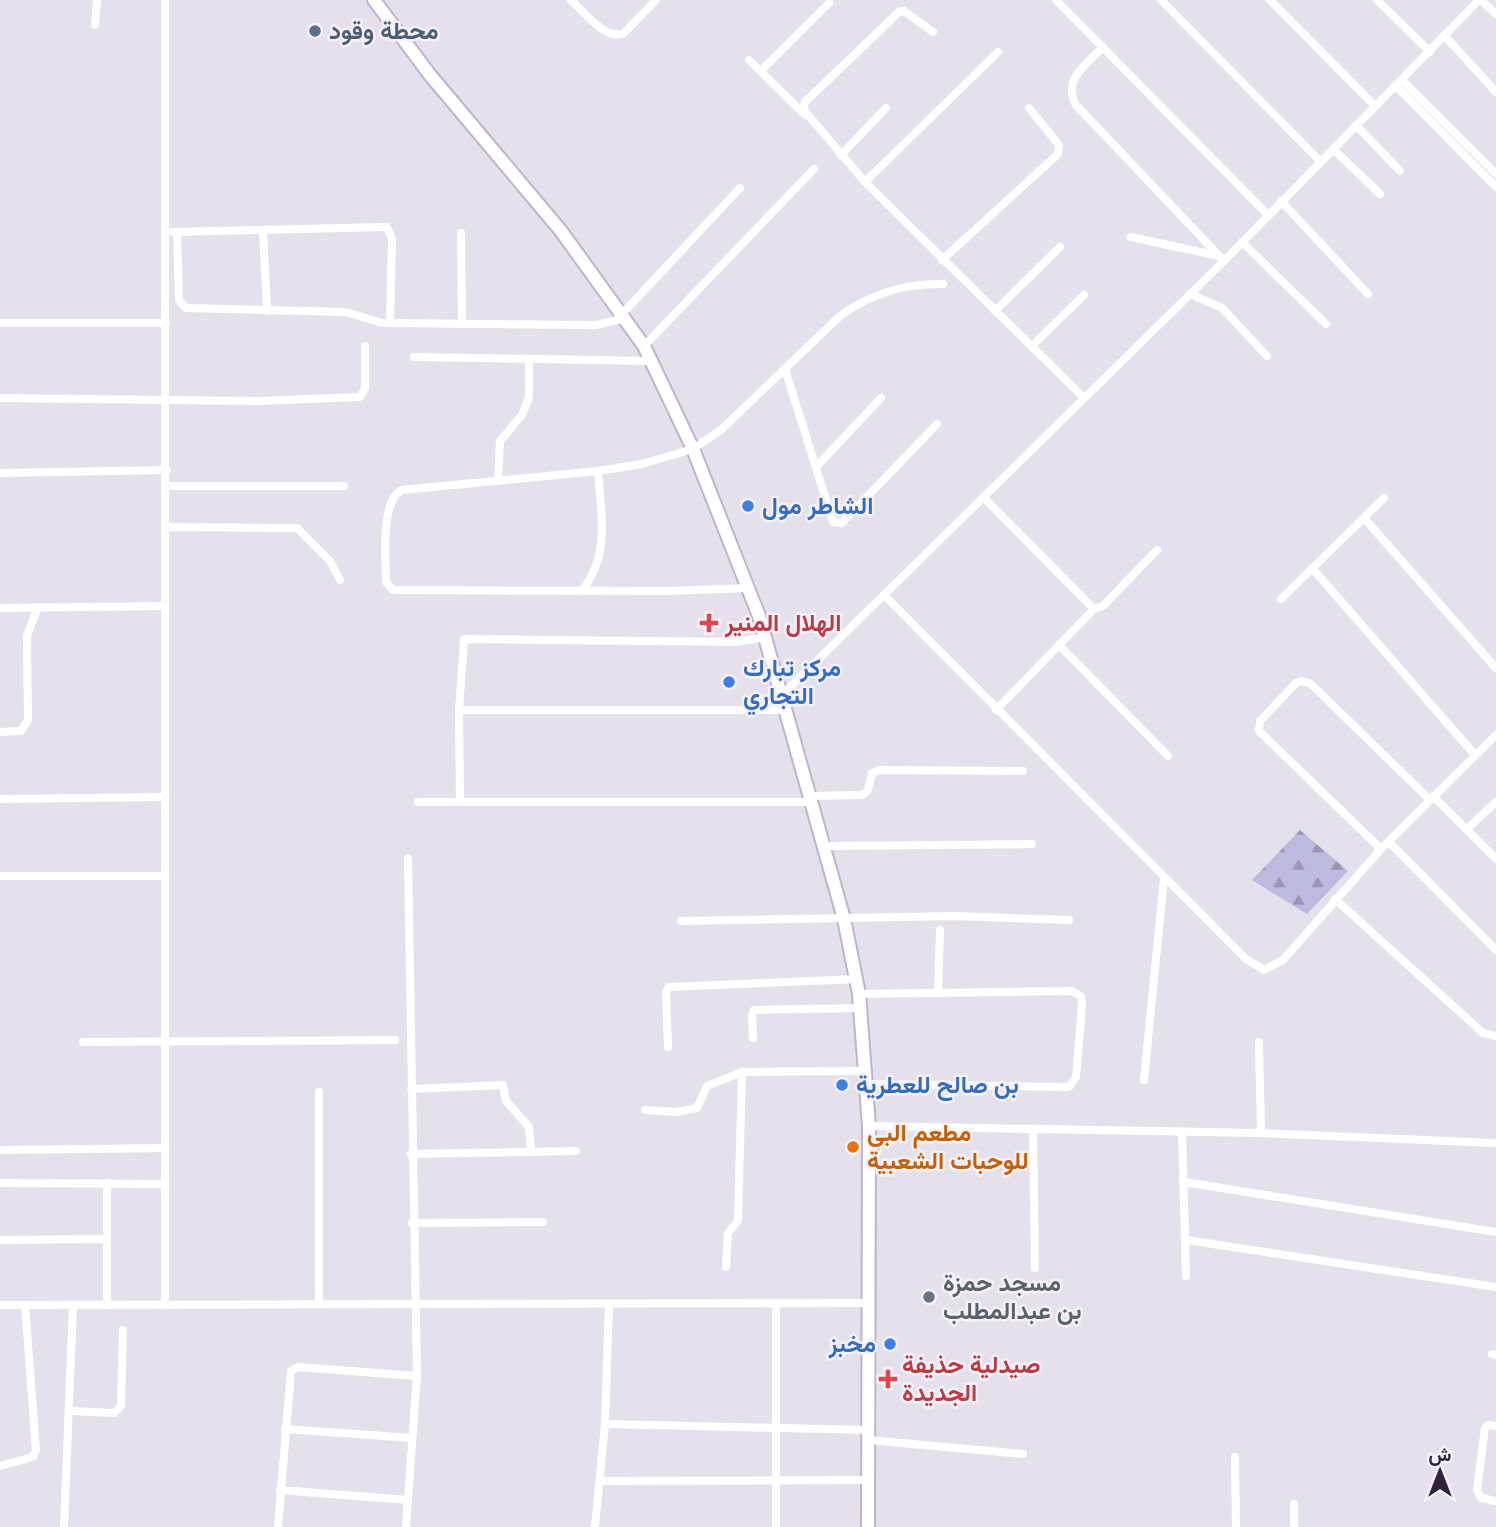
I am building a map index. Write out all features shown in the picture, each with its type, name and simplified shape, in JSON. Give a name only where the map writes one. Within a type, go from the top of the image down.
[{"type":"main road","points":[[374,0],[462,114],[561,231],[625,316],[644,346],[693,449],[749,587],[766,637],[844,919],[859,994],[869,1126],[868,1527]]},
{"type":"street","points":[[95,25],[97,0]]},
{"type":"street","points":[[164,0],[167,398],[164,797],[165,1305]]},
{"type":"street","points":[[571,0],[608,33],[616,36],[623,34],[656,0]]},
{"type":"street","points":[[1056,0],[1268,215]]},
{"type":"street","points":[[1161,0],[1320,161]]},
{"type":"street","points":[[1270,0],[1376,106]]},
{"type":"street","points":[[1377,0],[1430,52]]},
{"type":"street","points":[[782,695],[1190,295],[1221,258],[1242,242],[1480,0],[1496,14]]},
{"type":"street","points":[[761,71],[829,3]]},
{"type":"street","points":[[807,117],[803,106],[805,102],[892,16],[904,11],[933,32]]},
{"type":"street","points":[[1445,36],[1496,92]]},
{"type":"street","points":[[1103,47],[1072,79],[1072,97],[1221,258]]},
{"type":"street","points":[[865,182],[998,52]]},
{"type":"street","points":[[749,60],[807,117],[865,182],[942,260],[1084,398]]},
{"type":"street","points":[[1400,84],[1496,174]]},
{"type":"street","points":[[1400,84],[1496,187]]},
{"type":"street","points":[[841,155],[886,108]]},
{"type":"street","points":[[942,260],[1036,177],[1058,154],[1059,145],[1029,108]]},
{"type":"street","points":[[1356,125],[1400,171]]},
{"type":"street","points":[[1332,149],[1380,194]]},
{"type":"street","points":[[644,346],[814,169]]},
{"type":"street","points":[[177,232],[181,304],[187,308],[217,311],[346,312],[360,314],[375,322],[390,323],[596,325],[625,316],[740,188]]},
{"type":"street","points":[[1281,201],[1368,293]]},
{"type":"street","points":[[164,232],[387,227],[392,239],[390,323]]},
{"type":"street","points":[[263,231],[267,311]]},
{"type":"street","points":[[461,233],[462,324]]},
{"type":"street","points":[[1131,237],[1221,258]]},
{"type":"street","points":[[1242,242],[1326,324]]},
{"type":"street","points":[[995,311],[1060,247]]},
{"type":"street","points":[[749,587],[666,592],[402,591],[387,586],[387,517],[395,494],[402,490],[598,471],[642,464],[693,449],[722,429],[841,315],[858,304],[899,287],[943,284]]},
{"type":"street","points":[[1032,346],[1084,295]]},
{"type":"street","points":[[1190,295],[1222,309],[1267,356]]},
{"type":"street","points":[[0,323],[166,323]]},
{"type":"street","points":[[0,398],[258,401],[361,397],[365,389],[365,346]]},
{"type":"street","points":[[414,357],[652,361]]},
{"type":"street","points":[[498,481],[500,441],[526,407],[531,384],[529,361]]},
{"type":"street","points":[[785,369],[834,522],[842,523],[937,424]]},
{"type":"street","points":[[817,466],[881,398]]},
{"type":"street","points":[[0,473],[167,470]]},
{"type":"street","points":[[582,591],[593,575],[603,546],[598,471]]},
{"type":"street","points":[[166,486],[344,486]]},
{"type":"street","points":[[984,498],[1094,609]]},
{"type":"street","points":[[1281,599],[1384,498]]},
{"type":"street","points":[[1364,518],[1496,668]]},
{"type":"street","points":[[166,527],[297,528],[330,561],[340,580]]},
{"type":"street","points":[[996,710],[1094,609],[1102,606],[1157,551]]},
{"type":"street","points":[[1312,568],[1475,755]]},
{"type":"street","points":[[884,595],[1246,959],[1264,970],[1283,960],[1381,849],[1496,735]]},
{"type":"street","points":[[0,608],[165,606]]},
{"type":"street","points":[[0,732],[17,732],[26,725],[30,711],[27,636],[37,608]]},
{"type":"street","points":[[460,801],[459,709],[466,639],[736,642],[766,637]]},
{"type":"street","points":[[1059,645],[1168,756]]},
{"type":"street","points":[[1381,849],[1259,731],[1260,721],[1296,683],[1302,681],[1311,684],[1496,859]]},
{"type":"street","points":[[459,709],[786,710]]},
{"type":"street","points":[[418,802],[810,799],[863,795],[875,771],[1023,771]]},
{"type":"street","points":[[0,799],[164,797]]},
{"type":"street","points":[[1467,829],[1496,802]]},
{"type":"street","points":[[1389,842],[1496,950]]},
{"type":"street","points":[[824,846],[1032,844]]},
{"type":"street","points":[[406,1527],[417,1376],[412,1223],[408,859]]},
{"type":"street","points":[[0,876],[165,876]]},
{"type":"street","points":[[1144,1080],[1164,878]]},
{"type":"street","points":[[1335,899],[1483,1033],[1496,1036]]},
{"type":"street","points":[[681,921],[955,916],[1069,920]]},
{"type":"street","points":[[938,993],[940,930]]},
{"type":"street","points":[[668,1047],[666,992],[669,987],[857,978]]},
{"type":"street","points":[[645,1110],[676,1112],[697,1108],[707,1086],[742,1072],[1055,1090],[1069,1087],[1076,1077],[1081,996],[1071,991],[859,994]]},
{"type":"street","points":[[754,1038],[754,1010],[860,1008]]},
{"type":"street","points":[[83,1042],[395,1040]]},
{"type":"street","points":[[1259,1042],[1261,1133]]},
{"type":"street","points":[[726,1267],[728,1233],[738,1221],[742,1072]]},
{"type":"street","points":[[411,1088],[503,1085],[506,1101],[529,1127],[531,1150]]},
{"type":"street","points":[[318,1092],[319,1302]]},
{"type":"street","points":[[869,1126],[1261,1133],[1496,1143]]},
{"type":"street","points":[[1033,1129],[1035,1268]]},
{"type":"street","points":[[1182,1132],[1186,1276]]},
{"type":"street","points":[[0,1150],[164,1148]]},
{"type":"street","points":[[411,1154],[576,1151]]},
{"type":"street","points":[[1184,1182],[1496,1232]]},
{"type":"street","points":[[0,1183],[164,1184]]},
{"type":"street","points":[[107,1183],[107,1305]]},
{"type":"street","points":[[412,1223],[543,1222]]},
{"type":"street","points":[[0,1240],[107,1239]]},
{"type":"street","points":[[1186,1240],[1496,1287]]},
{"type":"street","points":[[0,1305],[319,1302],[869,1303]]},
{"type":"street","points":[[776,1303],[776,1527]]},
{"type":"street","points":[[595,1527],[605,1424],[609,1304]]},
{"type":"street","points":[[0,1466],[33,1457],[36,1450],[25,1305]]},
{"type":"street","points":[[64,1527],[71,1411],[73,1305]]},
{"type":"street","points":[[71,1411],[114,1413],[121,1406],[123,1330]]},
{"type":"street","points":[[278,1527],[289,1375],[294,1368],[417,1376]]},
{"type":"street","points":[[605,1424],[868,1435],[1023,1454]]},
{"type":"street","points":[[1496,1426],[1485,1428],[1477,1490],[1481,1498],[1496,1501]]},
{"type":"street","points":[[285,1429],[412,1438]]},
{"type":"street","points":[[1235,1457],[1236,1527]]},
{"type":"street","points":[[600,1481],[868,1480]]},
{"type":"street","points":[[280,1490],[408,1500]]},
{"type":"street","points":[[1294,1504],[1294,1527]]},
{"type":"green space","points":[[1300,830],[1348,871],[1307,914],[1252,880]]},
{"type":"place","name":"محطة وقود","points":[[315,31]]},
{"type":"place","name":"الشاطر مول","points":[[748,506]]},
{"type":"place","name":"الهلال المنير","points":[[709,623]]},
{"type":"place","name":"مركز تبارك التجاري","points":[[729,682]]},
{"type":"place","name":"بن صالح للعطرية","points":[[842,1085]]},
{"type":"place","name":"مطعم البي للوحبات الشعبية","points":[[853,1147]]},
{"type":"place","name":"مسجد حمزة بن عبدالمطلب","points":[[929,1297]]},
{"type":"place","name":"مخبز","points":[[890,1344]]},
{"type":"place","name":"صيدلية حذيفة الجديدة","points":[[888,1379]]}]
